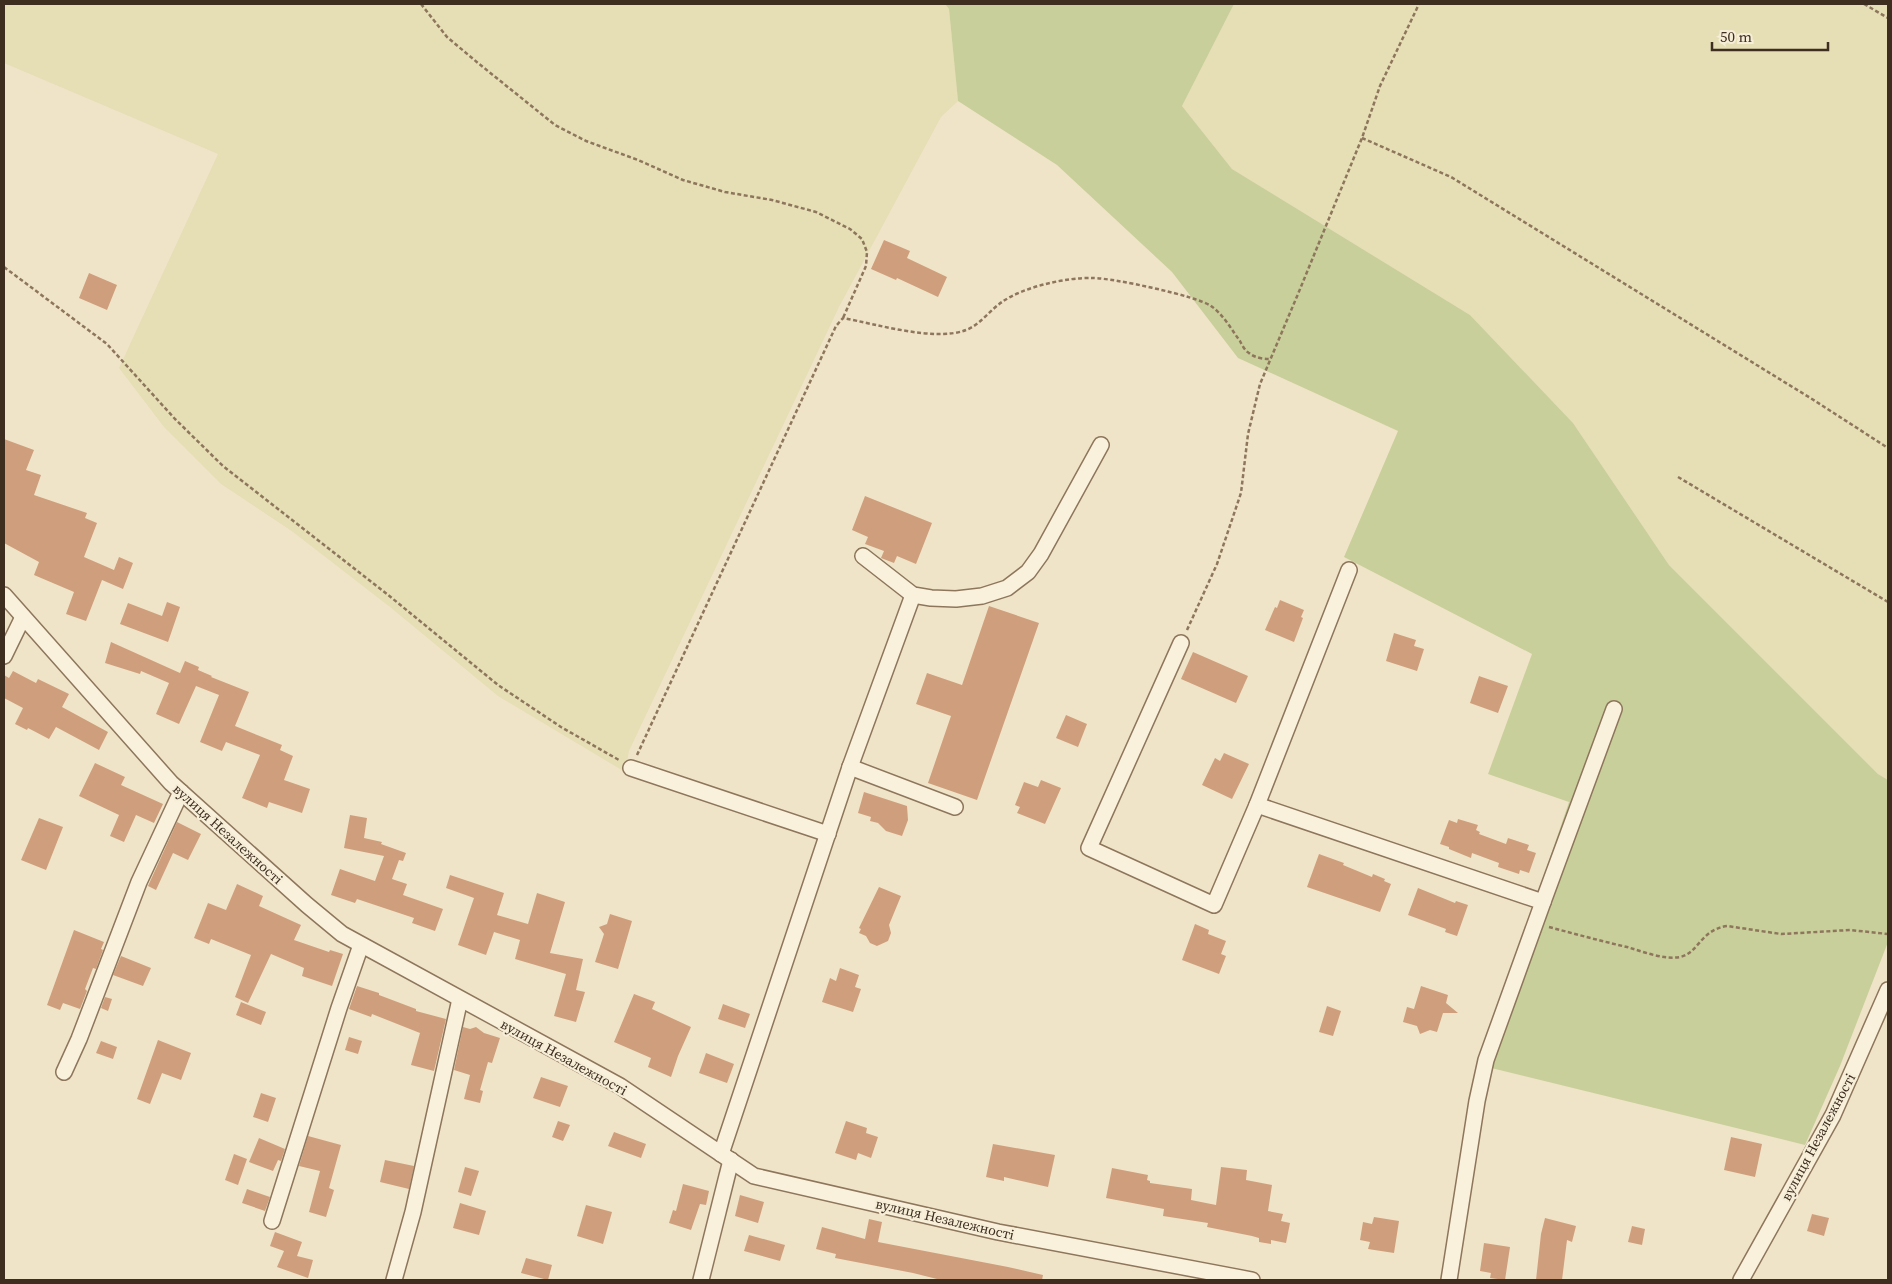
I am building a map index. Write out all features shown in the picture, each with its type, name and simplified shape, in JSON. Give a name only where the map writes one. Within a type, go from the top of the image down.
[{"type":"street","points":[[863,556],[913,595],[956,599],[982,596],[1007,588],[1028,572],[1041,554],[1101,445]]},
{"type":"street","points":[[1181,643],[1089,848],[1214,905],[1257,805],[1349,570]]},
{"type":"street","name":"вулиця Незалежності","points":[[4,594],[164,776],[306,905],[342,934],[620,1086],[754,1176],[998,1232],[1252,1280]]},
{"type":"street","points":[[701,1280],[726,1157],[850,767],[913,595]]},
{"type":"street","points":[[4,656],[23,617]]},
{"type":"street","points":[[1449,1280],[1476,1101],[1486,1060],[1614,709]]},
{"type":"street","points":[[850,767],[955,807]]},
{"type":"street","points":[[631,768],[828,834]]},
{"type":"street","points":[[64,1072],[79,1039],[139,882],[181,792]]},
{"type":"street","points":[[1257,805],[1543,902]]},
{"type":"street","points":[[272,1221],[339,1008],[361,945]]},
{"type":"street","name":"вулиця Незалежності","points":[[1741,1280],[1833,1115],[1888,990]]},
{"type":"street","points":[[394,1280],[413,1212],[460,999]]},
{"type":"path","points":[[4,267],[107,344],[175,419],[223,466],[387,594],[498,685],[562,727],[631,768],[832,335],[843,318],[866,266],[868,252],[862,239],[850,228],[816,212],[772,200],[725,192],[683,180],[638,160],[586,141],[555,124],[447,37],[421,4]]},
{"type":"path","points":[[1181,643],[1217,564],[1242,493],[1248,434],[1260,384],[1362,138],[1380,86],[1419,4]]},
{"type":"path","points":[[1864,4],[1888,18]]},
{"type":"path","points":[[1362,138],[1451,177],[1796,389],[1888,448]]},
{"type":"path","points":[[843,318],[934,335],[952,334],[968,330],[1003,301],[1025,291],[1061,281],[1092,278],[1122,282],[1185,296],[1211,305],[1224,319],[1248,353],[1262,359],[1270,359]]},
{"type":"path","points":[[1678,477],[1888,602]]},
{"type":"path","points":[[1536,923],[1650,954],[1670,957],[1681,957],[1691,952],[1705,935],[1718,927],[1727,926],[1781,934],[1850,930],[1888,934]]},
{"type":"shaded area","points":[[4,4],[945,4],[949,9],[958,101],[941,117],[839,307],[629,751],[625,772],[498,696],[390,607],[293,532],[221,484],[164,427],[119,368],[218,154],[4,63]]},
{"type":"shaded area","points":[[1234,4],[1888,4],[1888,780],[1878,774],[1669,565],[1573,423],[1470,315],[1232,169],[1182,106]]},
{"type":"green space","points":[[945,4],[1234,4],[1182,106],[1232,169],[1470,315],[1573,423],[1669,565],[1878,774],[1888,780],[1888,942],[1840,1066],[1805,1145],[1479,1065],[1569,802],[1488,774],[1532,654],[1344,557],[1398,431],[1238,358],[1172,272],[1057,165],[958,101],[949,9]]},
{"type":"building","points":[[884,240],[910,251],[907,258],[947,277],[938,297],[897,278],[896,280],[871,269]]},
{"type":"building","points":[[89,273],[117,285],[107,310],[79,298]]},
{"type":"building","points":[[4,439],[34,450],[26,470],[41,475],[34,495],[87,513],[85,518],[97,523],[84,557],[114,570],[119,557],[133,563],[123,589],[102,580],[86,621],[66,614],[74,592],[34,575],[39,562],[4,543]]},
{"type":"building","points":[[865,496],[932,523],[916,564],[897,556],[894,563],[881,558],[884,551],[865,544],[868,537],[852,530]]},
{"type":"building","points":[[1280,600],[1304,610],[1294,642],[1265,630]]},
{"type":"building","points":[[167,602],[180,607],[168,642],[120,624],[128,603],[162,616]]},
{"type":"building","points":[[989,606],[1039,623],[977,800],[928,783],[951,716],[916,704],[927,673],[962,685]]},
{"type":"building","points":[[1394,633],[1416,640],[1414,646],[1424,649],[1417,671],[1386,661]]},
{"type":"building","points":[[111,642],[180,673],[185,661],[199,667],[198,670],[211,677],[249,692],[235,726],[282,745],[280,750],[293,756],[284,780],[310,789],[302,813],[269,802],[267,808],[242,798],[260,755],[226,742],[222,751],[200,742],[219,695],[196,686],[179,724],[156,714],[169,683],[141,671],[140,674],[105,663]]},
{"type":"building","points":[[1193,652],[1248,676],[1236,703],[1181,679]]},
{"type":"building","points":[[13,671],[36,683],[38,679],[69,694],[62,707],[108,732],[99,750],[56,727],[49,739],[28,728],[27,730],[15,724],[23,708],[4,698],[4,675],[9,678]]},
{"type":"building","points":[[1479,676],[1508,686],[1498,713],[1470,703]]},
{"type":"building","points":[[1066,715],[1087,724],[1078,747],[1056,738]]},
{"type":"building","points":[[1224,753],[1249,764],[1232,799],[1202,785],[1215,758],[1220,761]]},
{"type":"building","points":[[95,763],[125,777],[121,785],[163,804],[154,823],[136,815],[124,842],[110,836],[119,815],[79,796]]},
{"type":"building","points":[[1041,780],[1061,788],[1045,824],[1017,813],[1020,807],[1015,805],[1024,782],[1038,787]]},
{"type":"building","points":[[864,792],[907,806],[908,820],[902,836],[886,831],[878,823],[870,821],[871,817],[858,813]]},
{"type":"building","points":[[350,815],[367,818],[364,838],[382,842],[381,844],[406,853],[403,861],[399,860],[392,879],[407,884],[403,895],[443,909],[435,931],[412,923],[414,918],[357,899],[355,903],[331,895],[340,869],[375,881],[384,856],[344,848]]},
{"type":"building","points":[[39,818],[63,827],[46,870],[21,860]]},
{"type":"building","points":[[1458,819],[1478,825],[1476,830],[1480,832],[1479,834],[1506,844],[1508,838],[1529,845],[1527,850],[1536,853],[1529,873],[1520,870],[1519,874],[1498,867],[1499,863],[1472,853],[1471,858],[1440,844],[1449,820],[1457,823]]},
{"type":"building","points":[[177,822],[201,834],[188,860],[173,853],[156,890],[148,886]]},
{"type":"building","points":[[1319,854],[1344,863],[1343,865],[1372,877],[1373,874],[1385,879],[1384,881],[1391,884],[1380,912],[1307,887]]},
{"type":"building","points":[[450,875],[504,893],[497,915],[528,924],[537,893],[565,902],[550,953],[583,959],[576,990],[585,992],[576,1022],[554,1016],[566,974],[515,959],[520,940],[494,932],[486,955],[458,945],[474,898],[446,888]]},
{"type":"building","points":[[237,884],[263,896],[259,906],[301,925],[294,940],[329,952],[330,950],[343,954],[332,986],[302,976],[304,968],[271,954],[248,1003],[235,997],[251,955],[211,939],[209,944],[194,938],[208,903],[226,910]]},
{"type":"building","points":[[879,887],[901,896],[889,925],[891,933],[888,941],[877,946],[870,943],[866,936],[859,933],[861,929],[859,928]]},
{"type":"building","points":[[1418,888],[1455,903],[1456,901],[1468,905],[1457,936],[1445,932],[1446,929],[1408,915]]},
{"type":"building","points":[[610,914],[632,921],[618,969],[595,962],[604,934],[599,927],[607,924]]},
{"type":"building","points":[[1195,924],[1209,930],[1208,934],[1226,941],[1221,954],[1226,956],[1219,974],[1182,960]]},
{"type":"building","points":[[74,930],[104,942],[101,949],[103,950],[96,969],[93,968],[80,1009],[63,1003],[60,1010],[47,1005]]},
{"type":"building","points":[[121,956],[151,968],[143,986],[113,975]]},
{"type":"building","points":[[840,968],[859,975],[855,987],[861,989],[853,1012],[822,1002],[830,978],[836,981]]},
{"type":"building","points":[[357,986],[379,993],[379,995],[416,1009],[416,1011],[446,1019],[434,1071],[411,1065],[420,1033],[372,1014],[371,1017],[349,1009]]},
{"type":"building","points":[[1421,986],[1448,995],[1446,1003],[1458,1013],[1443,1013],[1437,1032],[1430,1030],[1420,1034],[1417,1026],[1403,1022],[1407,1007],[1414,1009]]},
{"type":"building","points":[[634,994],[655,1002],[652,1009],[691,1027],[671,1077],[648,1067],[651,1058],[614,1042]]},
{"type":"building","points":[[105,997],[112,999],[108,1011],[101,1008]]},
{"type":"building","points":[[241,1002],[266,1012],[261,1025],[236,1015]]},
{"type":"building","points":[[723,1004],[750,1014],[745,1028],[718,1019]]},
{"type":"building","points":[[1327,1006],[1341,1011],[1333,1036],[1319,1032]]},
{"type":"building","points":[[463,1027],[470,1029],[476,1027],[484,1033],[500,1038],[492,1063],[488,1062],[480,1090],[483,1091],[480,1103],[464,1099],[470,1075],[454,1070]]},
{"type":"building","points":[[349,1037],[362,1041],[358,1054],[345,1050]]},
{"type":"building","points":[[158,1040],[191,1053],[181,1080],[162,1073],[150,1104],[137,1099]]},
{"type":"building","points":[[101,1041],[117,1047],[113,1059],[96,1053]]},
{"type":"building","points":[[706,1053],[734,1064],[727,1083],[699,1073]]},
{"type":"building","points":[[541,1077],[568,1086],[560,1107],[533,1098]]},
{"type":"building","points":[[261,1093],[276,1098],[268,1122],[253,1117]]},
{"type":"building","points":[[558,1121],[570,1125],[563,1141],[552,1137]]},
{"type":"building","points":[[846,1121],[867,1128],[866,1133],[878,1137],[871,1158],[858,1153],[856,1160],[835,1153]]},
{"type":"building","points":[[614,1132],[646,1144],[641,1158],[608,1146]]},
{"type":"building","points":[[308,1136],[341,1145],[329,1188],[334,1190],[326,1217],[309,1212],[320,1171],[299,1166]]},
{"type":"building","points":[[1731,1137],[1762,1144],[1755,1177],[1724,1170]]},
{"type":"building","points":[[259,1138],[285,1149],[281,1161],[278,1160],[273,1171],[249,1162]]},
{"type":"building","points":[[993,1144],[1055,1155],[1048,1187],[1004,1177],[1004,1181],[986,1177]]},
{"type":"building","points":[[234,1154],[247,1159],[238,1185],[225,1180]]},
{"type":"building","points":[[385,1160],[414,1166],[409,1189],[380,1182]]},
{"type":"building","points":[[465,1167],[479,1171],[471,1196],[458,1192]]},
{"type":"building","points":[[1221,1167],[1247,1170],[1246,1180],[1272,1185],[1268,1211],[1283,1214],[1281,1221],[1290,1223],[1286,1243],[1271,1240],[1271,1244],[1259,1242],[1259,1238],[1207,1227],[1208,1223],[1163,1216],[1164,1209],[1106,1198],[1112,1168],[1148,1175],[1147,1180],[1150,1183],[1192,1189],[1191,1200],[1216,1205]]},
{"type":"building","points":[[683,1184],[709,1191],[706,1205],[700,1204],[691,1230],[669,1223],[673,1210],[676,1211]]},
{"type":"building","points":[[247,1189],[270,1197],[265,1211],[242,1203]]},
{"type":"building","points":[[740,1195],[764,1202],[758,1223],[735,1216]]},
{"type":"building","points":[[460,1203],[486,1211],[479,1235],[453,1228]]},
{"type":"building","points":[[586,1205],[612,1212],[603,1244],[577,1236]]},
{"type":"building","points":[[1812,1214],[1829,1218],[1824,1236],[1807,1231]]},
{"type":"building","points":[[1374,1217],[1399,1221],[1394,1253],[1368,1249],[1370,1242],[1360,1240],[1363,1222],[1372,1224]]},
{"type":"building","points":[[1545,1218],[1576,1226],[1572,1242],[1567,1240],[1562,1280],[1536,1280],[1541,1234]]},
{"type":"building","points":[[869,1219],[882,1222],[878,1242],[1043,1275],[1042,1280],[941,1280],[835,1258],[836,1254],[816,1249],[822,1227],[865,1239]]},
{"type":"building","points":[[1632,1226],[1645,1229],[1642,1245],[1628,1242]]},
{"type":"building","points":[[275,1232],[302,1242],[297,1256],[313,1260],[308,1278],[277,1267],[284,1251],[270,1246]]},
{"type":"building","points":[[749,1235],[785,1245],[780,1261],[744,1251]]},
{"type":"building","points":[[1484,1243],[1510,1247],[1505,1280],[1490,1278],[1491,1273],[1480,1271]]},
{"type":"building","points":[[526,1258],[552,1265],[548,1280],[521,1273]]}]
